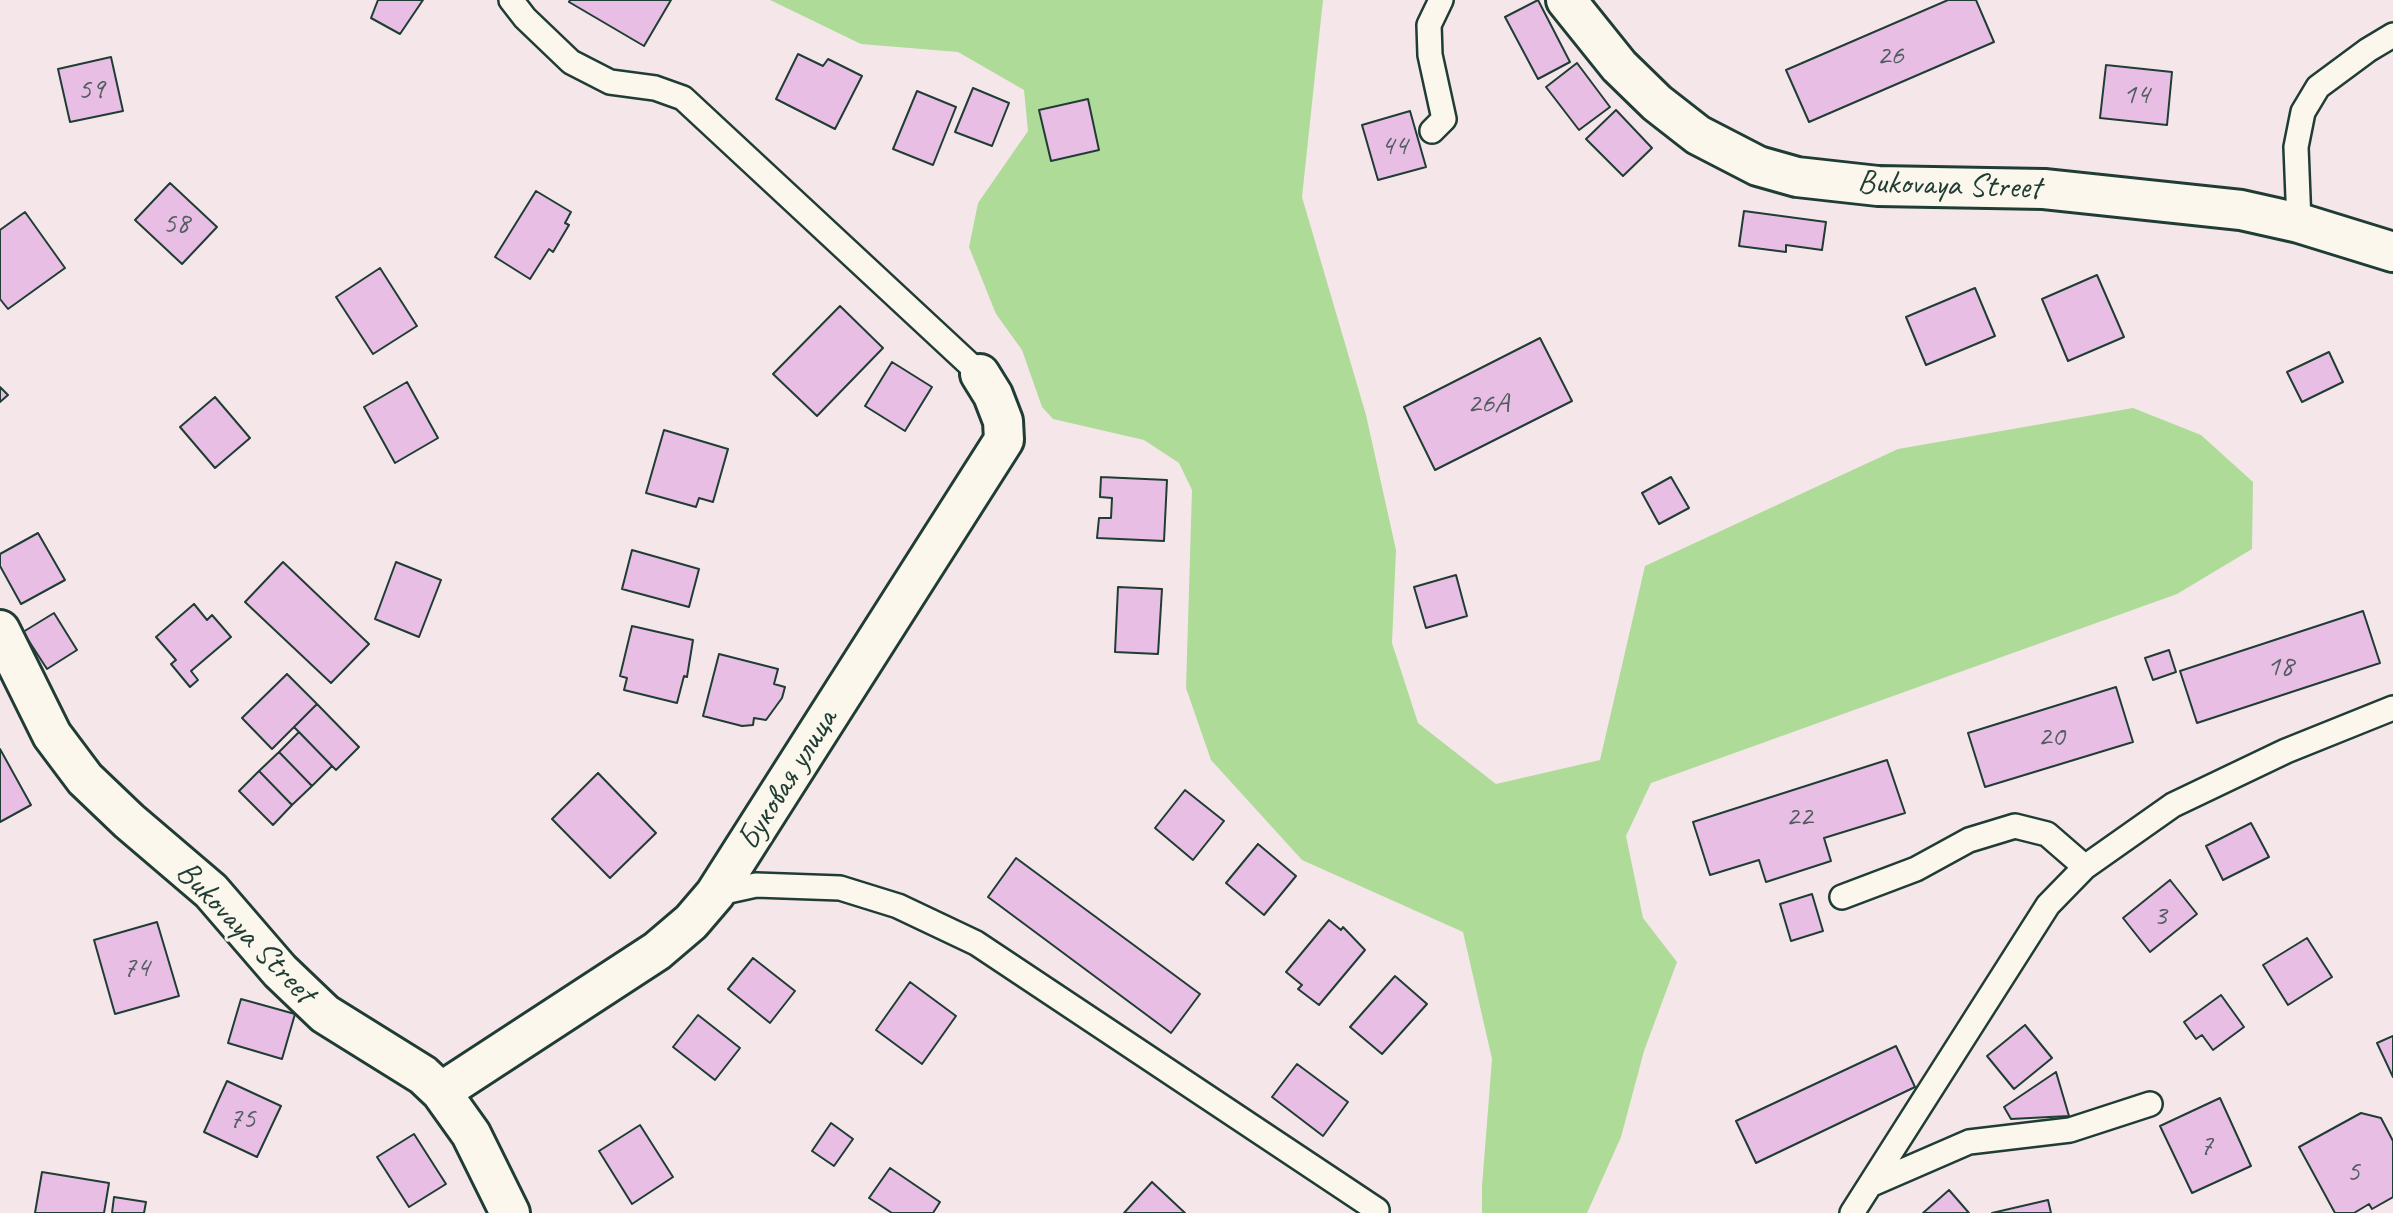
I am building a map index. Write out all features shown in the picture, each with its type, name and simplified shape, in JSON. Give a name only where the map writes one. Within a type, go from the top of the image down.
[{"type":"street","name":"Bukovaya Street","points":[[1566,0],[1619,66],[1657,103],[1698,135],[1758,166],[1797,177],[1878,186],[2044,189],[2241,210],[2299,222],[2393,252]]},
{"type":"street","name":"Буковая улица","points":[[441,1092],[657,951],[691,922],[715,894],[1004,440],[1003,421],[993,395],[980,374]]},
{"type":"street","name":"Bukovaya Street","points":[[0,630],[52,735],[85,779],[129,821],[211,891],[280,971],[325,1014],[422,1074],[441,1092],[471,1134],[510,1213]]},
{"type":"lane","points":[[511,0],[525,18],[571,62],[610,82],[655,88],[683,98],[980,374]]},
{"type":"lane","points":[[1432,131],[1444,119],[1430,55],[1429,25],[1441,0]]},
{"type":"lane","points":[[2299,222],[2296,147],[2303,112],[2318,87],[2393,35]]},
{"type":"lane","points":[[1852,1213],[2048,905],[2085,867],[2174,805],[2286,751],[2393,708]]},
{"type":"lane","points":[[1842,897],[1916,869],[1969,840],[2015,827],[2047,834],[2085,867]]},
{"type":"lane","points":[[715,894],[756,885],[840,888],[898,906],[965,938],[1377,1210]]},
{"type":"lane","points":[[1870,1185],[1969,1142],[2070,1130],[2150,1104]]},
{"type":"green space","points":[[770,0],[1323,0],[1302,197],[1366,415],[1396,550],[1392,643],[1418,723],[1496,784],[1600,760],[1645,566],[1898,449],[2133,408],[2201,435],[2253,482],[2252,549],[2177,594],[1651,783],[1626,836],[1643,918],[1677,962],[1644,1051],[1621,1137],[1587,1213],[1482,1213],[1492,1059],[1463,932],[1302,860],[1211,760],[1186,688],[1192,490],[1179,463],[1144,440],[1053,419],[1042,407],[1022,350],[996,314],[969,247],[978,203],[1028,131],[1024,90],[958,52],[861,44]]},
{"type":"building","points":[[378,0],[423,0],[400,34],[371,18]]},
{"type":"building","points":[[671,0],[644,46],[569,2]]},
{"type":"building","points":[[1538,0],[1570,62],[1538,79],[1505,17]]},
{"type":"building","points":[[1948,0],[1976,0],[1994,42],[1809,122],[1786,70]]},
{"type":"building","points":[[798,54],[823,66],[828,59],[862,76],[835,129],[776,99]]},
{"type":"building","points":[[111,57],[123,111],[70,122],[58,69]]},
{"type":"building","points":[[1577,63],[1610,107],[1579,130],[1546,87]]},
{"type":"building","points":[[2106,65],[2172,72],[2167,125],[2100,118]]},
{"type":"building","points":[[973,88],[1009,103],[992,146],[955,132]]},
{"type":"building","points":[[917,91],[956,107],[933,165],[893,149]]},
{"type":"building","points":[[1088,99],[1099,150],[1051,161],[1039,110]]},
{"type":"building","points":[[1616,110],[1652,148],[1623,176],[1586,139]]},
{"type":"building","points":[[1410,111],[1426,167],[1378,180],[1362,125]]},
{"type":"building","points":[[170,183],[217,227],[182,264],[135,220]]},
{"type":"building","points":[[536,191],[571,212],[565,223],[569,225],[553,252],[549,249],[530,279],[495,257]]},
{"type":"building","points":[[1744,211],[1826,222],[1822,250],[1786,245],[1786,252],[1739,246]]},
{"type":"building","points":[[25,212],[65,268],[8,309],[0,299],[0,230]]},
{"type":"building","points":[[380,268],[417,326],[373,354],[336,297]]},
{"type":"building","points":[[2097,275],[2124,337],[2068,361],[2042,299]]},
{"type":"building","points":[[1975,288],[1995,336],[1926,365],[1906,317]]},
{"type":"building","points":[[840,306],[883,348],[817,416],[773,374]]},
{"type":"building","points":[[1540,338],[1572,401],[1435,470],[1404,407]]},
{"type":"building","points":[[2329,352],[2343,382],[2302,402],[2287,372]]},
{"type":"building","points":[[892,362],[932,387],[905,431],[865,406]]},
{"type":"building","points":[[407,382],[438,438],[395,463],[364,407]]},
{"type":"building","points":[[0,387],[8,395],[0,402]]},
{"type":"building","points":[[215,397],[250,438],[215,468],[180,427]]},
{"type":"building","points":[[664,430],[728,449],[713,502],[699,498],[696,507],[646,493]]},
{"type":"building","points":[[1101,477],[1167,480],[1164,541],[1097,538],[1099,518],[1111,518],[1112,498],[1100,497]]},
{"type":"building","points":[[1671,477],[1689,508],[1659,524],[1642,493]]},
{"type":"building","points":[[38,533],[65,580],[21,604],[0,566],[0,554]]},
{"type":"building","points":[[632,550],[699,569],[689,607],[622,589]]},
{"type":"building","points":[[283,562],[369,644],[331,683],[245,602]]},
{"type":"building","points":[[396,562],[441,580],[419,637],[375,619]]},
{"type":"building","points":[[1456,575],[1467,616],[1426,628],[1414,587]]},
{"type":"building","points":[[1118,587],[1162,589],[1158,654],[1115,652]]},
{"type":"building","points":[[194,604],[207,620],[212,615],[231,637],[191,671],[198,680],[190,687],[171,664],[176,660],[156,637]]},
{"type":"building","points":[[2363,611],[2380,663],[2197,723],[2180,671]]},
{"type":"building","points":[[54,613],[77,650],[47,669],[23,632]]},
{"type":"building","points":[[632,626],[693,640],[687,677],[684,676],[677,703],[624,690],[627,678],[620,676]]},
{"type":"building","points":[[2169,650],[2176,672],[2153,680],[2145,658]]},
{"type":"building","points":[[719,654],[778,669],[774,684],[785,687],[782,698],[766,720],[754,718],[753,725],[742,726],[703,716]]},
{"type":"building","points":[[287,674],[317,704],[272,749],[242,718]]},
{"type":"building","points":[[2116,687],[2133,742],[1985,787],[1968,733]]},
{"type":"building","points":[[317,704],[359,747],[336,770],[294,727]]},
{"type":"building","points":[[299,732],[332,766],[312,786],[279,752]]},
{"type":"building","points":[[0,749],[31,805],[0,822]]},
{"type":"building","points":[[279,752],[312,786],[292,805],[259,771]]},
{"type":"building","points":[[1887,760],[1905,813],[1824,838],[1831,861],[1766,882],[1759,860],[1710,875],[1693,822]]},
{"type":"building","points":[[259,771],[292,805],[273,825],[239,791]]},
{"type":"building","points":[[598,773],[656,833],[610,878],[552,819]]},
{"type":"building","points":[[1185,790],[1224,821],[1193,860],[1155,828]]},
{"type":"building","points":[[2251,823],[2269,857],[2223,880],[2206,846]]},
{"type":"building","points":[[1258,844],[1296,876],[1264,915],[1226,883]]},
{"type":"building","points":[[1016,858],[1200,994],[1171,1033],[988,897]]},
{"type":"building","points":[[2170,880],[2197,914],[2150,952],[2123,918]]},
{"type":"building","points":[[1812,894],[1823,931],[1791,941],[1780,904]]},
{"type":"building","points":[[1329,920],[1341,930],[1343,927],[1365,950],[1319,1005],[1298,989],[1302,985],[1286,972]]},
{"type":"building","points":[[157,922],[179,996],[115,1014],[94,940]]},
{"type":"building","points":[[2307,938],[2332,977],[2288,1005],[2263,965]]},
{"type":"building","points":[[753,958],[795,991],[770,1023],[728,989]]},
{"type":"building","points":[[1395,976],[1427,1004],[1382,1054],[1350,1027]]},
{"type":"building","points":[[910,982],[956,1016],[922,1064],[876,1030]]},
{"type":"building","points":[[2221,995],[2244,1027],[2213,1050],[2202,1035],[2196,1039],[2184,1022]]},
{"type":"building","points":[[241,999],[295,1014],[282,1059],[228,1043]]},
{"type":"building","points":[[698,1015],[740,1048],[715,1080],[673,1047]]},
{"type":"building","points":[[2025,1025],[2052,1058],[2014,1089],[1987,1056]]},
{"type":"building","points":[[2393,1036],[2393,1077],[2377,1043]]},
{"type":"building","points":[[1896,1046],[1915,1087],[1756,1163],[1736,1121]]},
{"type":"building","points":[[1297,1064],[1348,1102],[1323,1136],[1272,1097]]},
{"type":"building","points":[[2056,1072],[2069,1116],[2011,1119],[2004,1107]]},
{"type":"building","points":[[227,1081],[281,1106],[257,1157],[204,1132]]},
{"type":"building","points":[[2220,1098],[2251,1166],[2192,1193],[2160,1126]]},
{"type":"building","points":[[2361,1113],[2381,1118],[2393,1141],[2393,1197],[2372,1209],[2369,1204],[2354,1213],[2335,1213],[2299,1147]]},
{"type":"building","points":[[831,1123],[853,1139],[834,1166],[812,1151]]},
{"type":"building","points":[[640,1125],[673,1177],[632,1204],[599,1151]]},
{"type":"building","points":[[414,1134],[446,1184],[409,1207],[377,1157]]},
{"type":"building","points":[[890,1168],[940,1202],[933,1213],[892,1213],[869,1198]]},
{"type":"building","points":[[42,1172],[109,1183],[104,1213],[35,1213]]},
{"type":"building","points":[[1152,1182],[1185,1213],[1124,1213]]},
{"type":"building","points":[[1949,1190],[1969,1213],[1923,1213]]},
{"type":"building","points":[[114,1197],[146,1202],[144,1213],[112,1213]]},
{"type":"building","points":[[2048,1200],[2051,1213],[1992,1213]]}]
